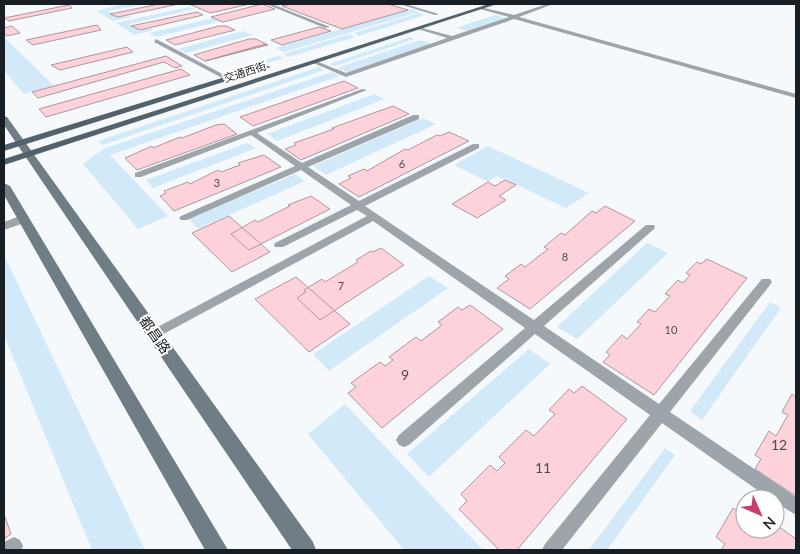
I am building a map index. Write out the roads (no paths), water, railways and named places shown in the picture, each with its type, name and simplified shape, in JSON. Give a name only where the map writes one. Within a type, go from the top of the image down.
[{"type":"main road","points":[[299,57],[471,4]]},
{"type":"main road","name":"交通西街","points":[[4,148],[24,148],[314,62],[494,4]]},
{"type":"main road","name":"交通西街","points":[[4,162],[24,148],[272,65]]},
{"type":"main road","name":"都昌路","points":[[4,119],[305,550]]},
{"type":"main road","points":[[4,186],[217,550]]},
{"type":"street","points":[[4,226],[23,219]]},
{"type":"lane","points":[[268,4],[328,27]]},
{"type":"lane","points":[[400,4],[437,14]]},
{"type":"lane","points":[[314,62],[346,75],[551,4]]},
{"type":"lane","points":[[482,8],[796,96]]},
{"type":"lane","points":[[420,28],[452,38]]},
{"type":"lane","points":[[156,41],[228,79]]},
{"type":"lane","points":[[138,174],[364,90]]},
{"type":"lane","points":[[184,218],[416,117]]},
{"type":"lane","points":[[251,132],[796,507]]},
{"type":"lane","points":[[279,245],[476,146]]},
{"type":"lane","points":[[154,334],[375,216]]},
{"type":"lane","points":[[404,440],[650,227]]},
{"type":"lane","points":[[551,550],[766,282]]}]
